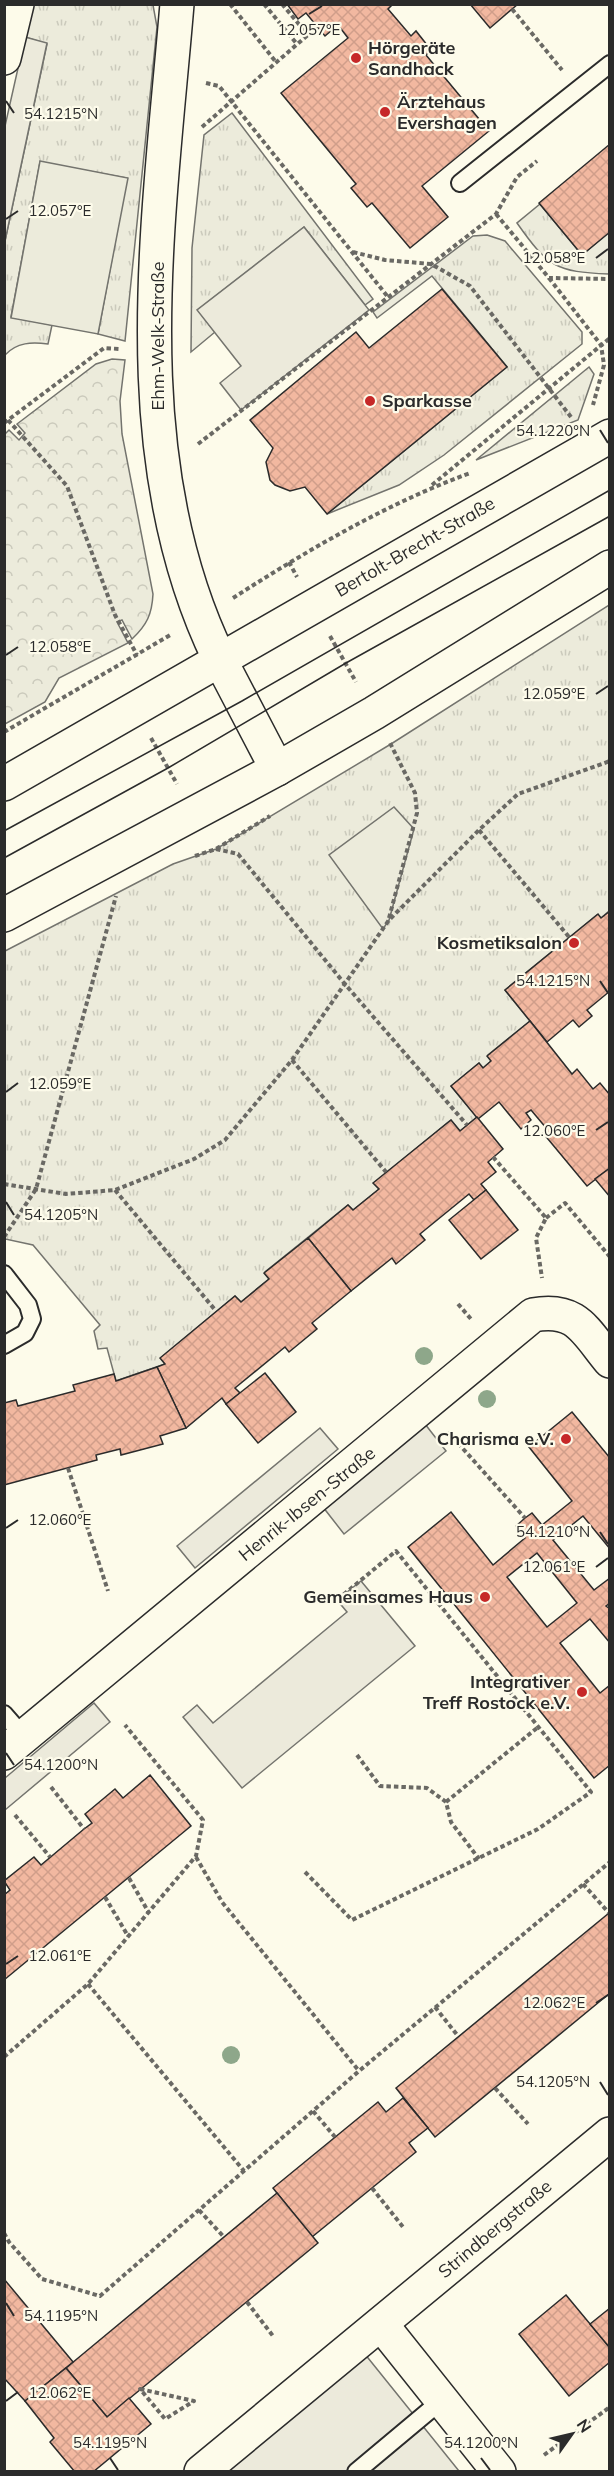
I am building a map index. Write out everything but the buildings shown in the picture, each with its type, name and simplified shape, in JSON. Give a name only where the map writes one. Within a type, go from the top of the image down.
[{"type":"street","points":[[4,58],[17,4]]},
{"type":"street","name":"Ehm-Welk-Straße","points":[[177,4],[158,228],[157,400],[164,472],[182,560],[200,618],[219,658]]},
{"type":"street","name":"Bertolt-Brecht-Straße","points":[[4,784],[219,658],[609,436]]},
{"type":"street","points":[[4,915],[277,769],[374,713],[609,567]]},
{"type":"street","points":[[219,658],[277,769]]},
{"type":"street","name":"Henrik-Ibsen-Straße","points":[[11,1735],[426,1405],[533,1316],[562,1313],[578,1323],[609,1361]]},
{"type":"street","name":"Strindbergstraße","points":[[201,2472],[609,2134]]},
{"type":"street","points":[[381,2324],[499,2472]]},
{"type":"lane","points":[[460,183],[609,64]]},
{"type":"lane","points":[[4,1275],[28,1305],[32,1319],[25,1333],[4,1345]]},
{"type":"lane","points":[[356,2472],[442,2400]]},
{"type":"path","points":[[230,4],[276,62]]},
{"type":"path","points":[[264,4],[297,44]]},
{"type":"path","points":[[282,4],[308,35]]},
{"type":"path","points":[[512,9],[568,77]]},
{"type":"path","points":[[194,134],[317,27]]},
{"type":"path","points":[[199,82],[219,86],[388,297]]},
{"type":"path","points":[[197,444],[496,214],[517,177],[543,156]]},
{"type":"path","points":[[496,214],[601,345],[604,365],[592,409]]},
{"type":"path","points":[[352,252],[385,260],[431,264],[471,286],[578,425]]},
{"type":"path","points":[[549,278],[609,279]]},
{"type":"path","points":[[429,488],[609,338]]},
{"type":"path","points":[[136,655],[115,615],[67,486],[6,422],[104,348],[156,351]]},
{"type":"path","points":[[289,562],[391,744],[415,793],[417,813],[389,920]]},
{"type":"path","points":[[111,670],[216,849],[238,854],[344,983],[467,1125]]},
{"type":"path","points":[[4,1184],[66,1194],[115,1190],[194,1159],[225,1140],[292,1060],[389,920],[480,830],[518,794],[609,761]]},
{"type":"path","points":[[480,830],[569,937]]},
{"type":"path","points":[[4,1237],[36,1189],[117,892]]},
{"type":"path","points":[[292,1060],[386,1172]]},
{"type":"path","points":[[493,1157],[546,1218]]},
{"type":"path","points":[[115,1190],[216,1311]]},
{"type":"path","points":[[536,1238],[546,1218],[565,1203],[609,1257]]},
{"type":"path","points":[[426,1405],[525,1518]]},
{"type":"path","points":[[68,1468],[108,1591]]},
{"type":"path","points":[[305,1872],[352,1920],[538,1829],[591,1792],[396,1551],[337,1600]]},
{"type":"path","points":[[4,2057],[88,1984],[196,1856],[203,1820],[125,1725]]},
{"type":"path","points":[[446,1802],[537,1728]]},
{"type":"path","points":[[357,1755],[380,1786],[427,1788],[446,1802],[451,1822],[478,1859]]},
{"type":"path","points":[[51,1786],[84,1829]]},
{"type":"path","points":[[15,1815],[50,1857]]},
{"type":"path","points":[[196,1856],[222,1902],[359,2071]]},
{"type":"path","points":[[4,2233],[9,2242],[42,2279],[100,2296],[359,2071],[609,1862]]},
{"type":"path","points":[[129,1878],[149,1913]]},
{"type":"path","points":[[583,1884],[609,1913]]},
{"type":"path","points":[[105,1897],[128,1936]]},
{"type":"path","points":[[88,1984],[244,2171]]},
{"type":"path","points":[[435,2007],[458,2036]]},
{"type":"path","points":[[495,2088],[528,2124]]},
{"type":"path","points":[[313,2111],[335,2137]]},
{"type":"path","points":[[372,2188],[403,2227]]},
{"type":"path","points":[[199,2210],[224,2237]]},
{"type":"path","points":[[247,2302],[273,2336]]},
{"type":"path","points":[[140,2389],[172,2397],[194,2401],[165,2419],[140,2389]]},
{"type":"path","points":[[544,2455],[609,2407]]},
{"type":"green space","points":[[33,5],[153,5],[157,27],[125,341],[98,334],[127,178],[40,162],[11,317],[52,325],[48,344],[25,344],[5,355],[5,241],[47,44],[25,37]]},
{"type":"green space","points":[[232,113],[373,299],[365,305],[304,227],[198,310],[215,332],[191,352],[192,248],[204,135]]},
{"type":"green space","points":[[40,161],[128,178],[98,334],[11,318]]},
{"type":"green space","points":[[540,204],[582,255],[609,232],[609,274],[565,269],[546,258],[537,249],[517,223]]},
{"type":"green space","points":[[487,235],[505,241],[582,332],[582,344],[444,455],[399,485],[327,514],[507,367],[432,276],[377,318],[373,312],[473,236]]},
{"type":"green space","points":[[112,359],[125,360],[120,401],[122,434],[153,594],[150,613],[145,624],[132,639],[122,620],[117,622],[128,643],[59,678],[45,702],[5,724],[5,434],[9,430],[19,440],[25,433],[17,424],[96,364]]},
{"type":"green space","points":[[589,367],[594,374],[578,420],[476,460]]},
{"type":"green space","points":[[609,605],[609,911],[601,918],[597,915],[505,990],[530,1021],[488,1055],[491,1061],[483,1068],[479,1063],[451,1086],[477,1117],[460,1131],[451,1120],[447,1123],[374,1183],[379,1189],[353,1210],[348,1205],[265,1272],[269,1279],[241,1302],[235,1296],[161,1358],[165,1364],[116,1381],[107,1348],[98,1349],[94,1331],[100,1325],[33,1245],[5,1239],[5,951],[173,864],[216,849],[391,744]],"holes":[[[413,828],[389,920],[383,928]]]},
{"type":"green space","points":[[394,807],[414,829],[389,920],[383,929],[329,855]]},
{"type":"shaded area","points":[[25,37],[47,43],[5,241],[5,126]]},
{"type":"shaded area","points":[[304,227],[369,310],[241,410],[220,383],[241,366],[197,310]]},
{"type":"shaded area","points":[[425,1424],[446,1451],[344,1534],[323,1507]]},
{"type":"shaded area","points":[[320,1428],[338,1449],[195,1568],[177,1546]]},
{"type":"shaded area","points":[[361,1581],[415,1646],[242,1788],[183,1717],[197,1705],[213,1723],[347,1612],[337,1600]]},
{"type":"shaded area","points":[[94,1703],[110,1722],[5,1810],[5,1778]]},
{"type":"shaded area","points":[[356,2343],[459,2471],[201,2472]]},
{"type":"tram line","points":[[4,831],[242,701],[610,490]]},
{"type":"tram line","points":[[4,858],[168,768],[346,663],[610,516]]},
{"type":"place","name":"Hörgeräte Sandhack","points":[[356,58]]},
{"type":"place","name":"Ärztehaus Evershagen","points":[[385,112]]},
{"type":"place","name":"Sparkasse","points":[[370,401]]},
{"type":"place","name":"Kosmetiksalon","points":[[574,943]]},
{"type":"place","name":"Charisma e.V.","points":[[566,1439]]},
{"type":"place","name":"Gemeinsames Haus","points":[[485,1597]]},
{"type":"place","name":"Integrativer Treff Rostock e.V.","points":[[582,1692]]}]
